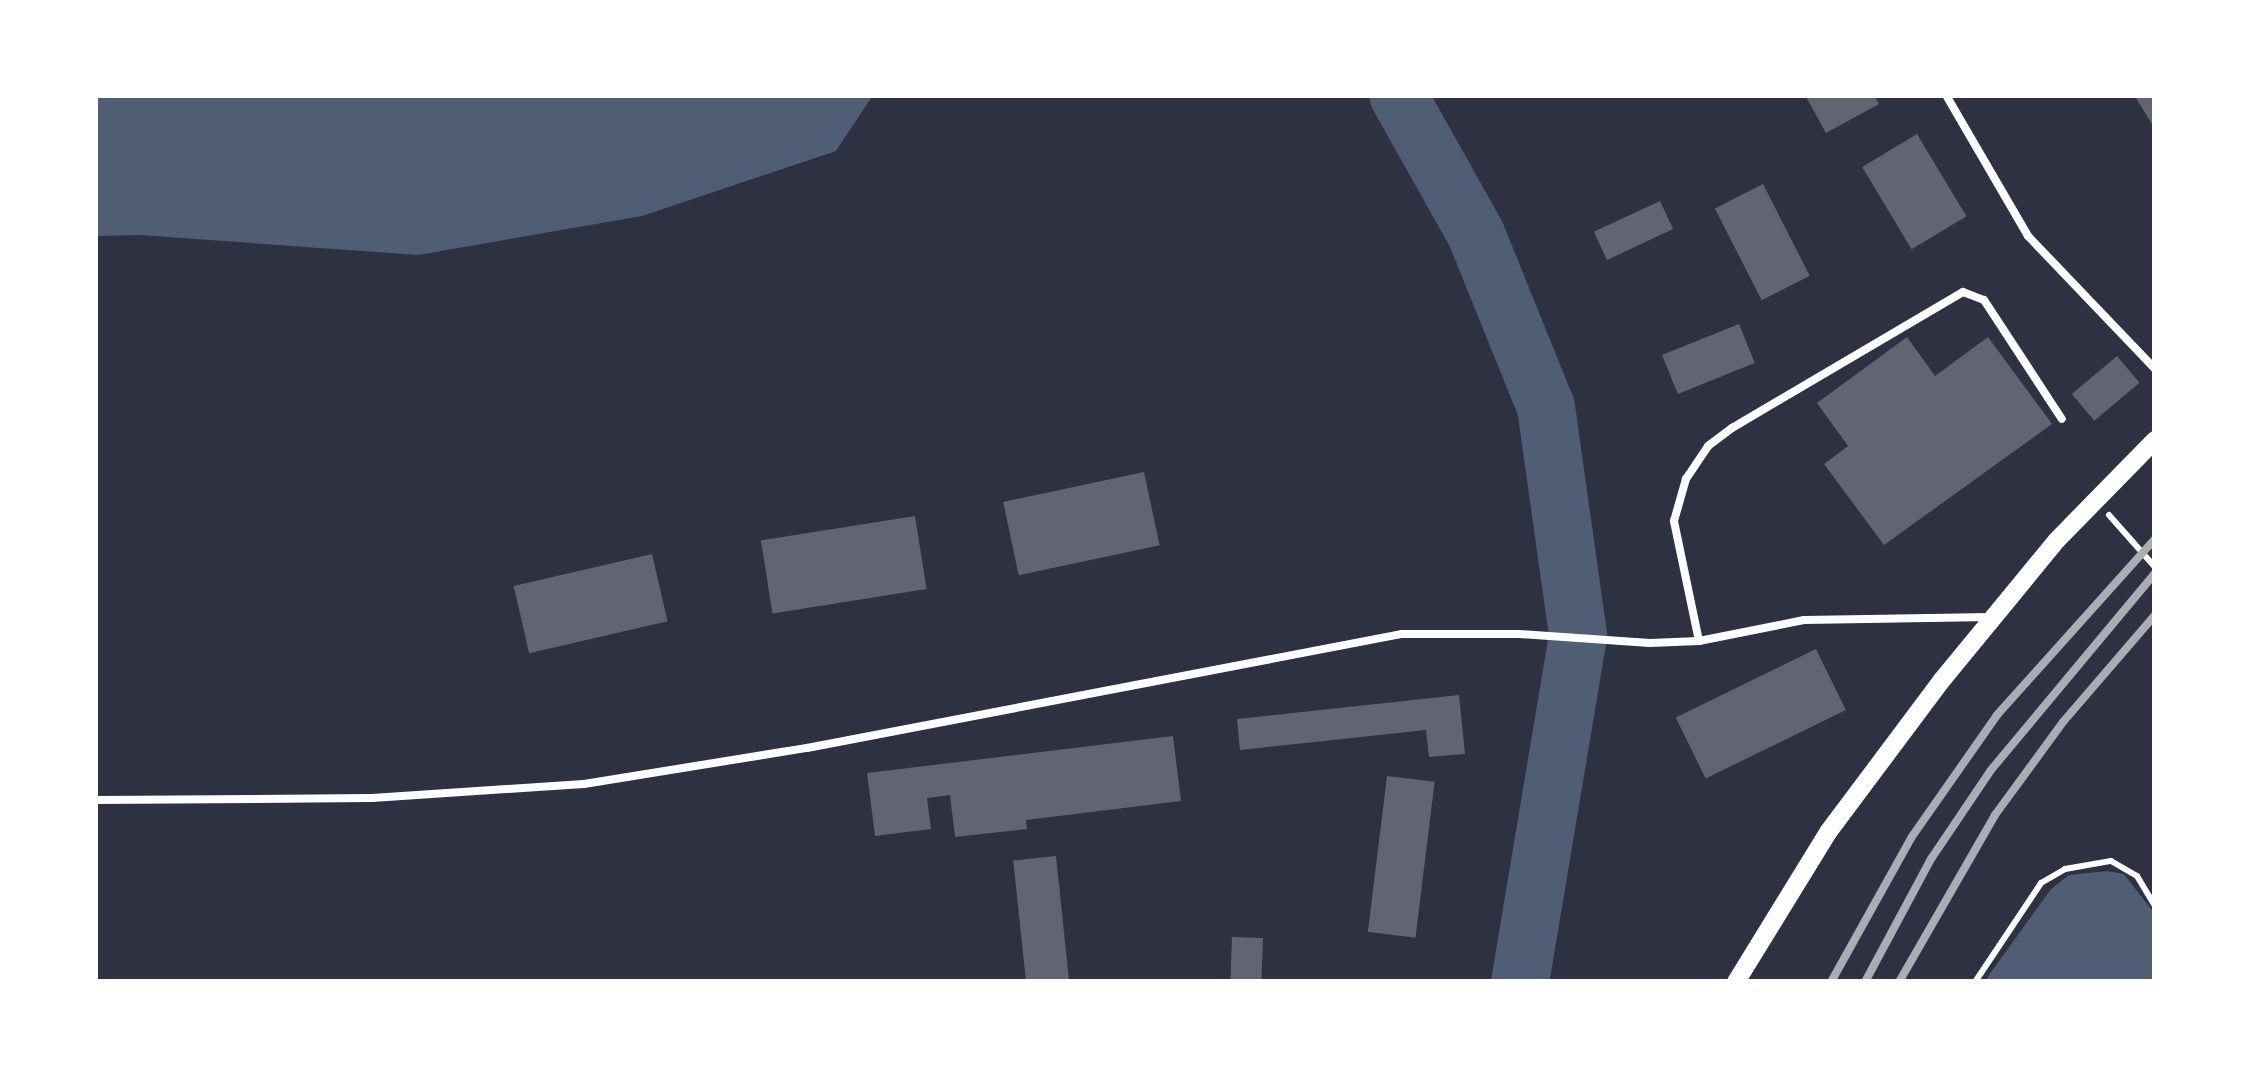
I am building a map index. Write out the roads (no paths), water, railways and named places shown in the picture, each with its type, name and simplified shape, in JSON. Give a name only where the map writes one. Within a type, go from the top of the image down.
[{"type":"street","points":[[1736,982],[1829,831],[1991,617],[2057,540],[2155,440]]},
{"type":"lane","points":[[1946,95],[2028,236],[2155,370]]},
{"type":"lane","points":[[1699,641],[1674,522],[1686,479],[1708,446],[1732,428],[1963,292],[1984,300],[2062,418]]},
{"type":"lane","points":[[95,800],[372,798],[584,784],[807,748],[1402,634],[1519,634],[1650,643],[1699,641],[1804,620],[1991,617]]},
{"type":"water","points":[[95,95],[873,95],[836,151],[642,216],[418,255],[140,235],[95,236]]},
{"type":"water","points":[[2107,871],[2124,874],[2155,914],[2155,982],[1984,982],[2051,889],[2069,875]]},
{"type":"waterway","points":[[1398,95],[1476,234],[1546,407],[1578,636],[1520,982]]},
{"type":"railway","points":[[1831,982],[1911,838],[1997,715],[2155,539]]},
{"type":"railway","points":[[1865,982],[1931,859],[1991,770],[2155,573]]},
{"type":"railway","points":[[1899,982],[1995,815],[2063,722],[2155,615]]}]
